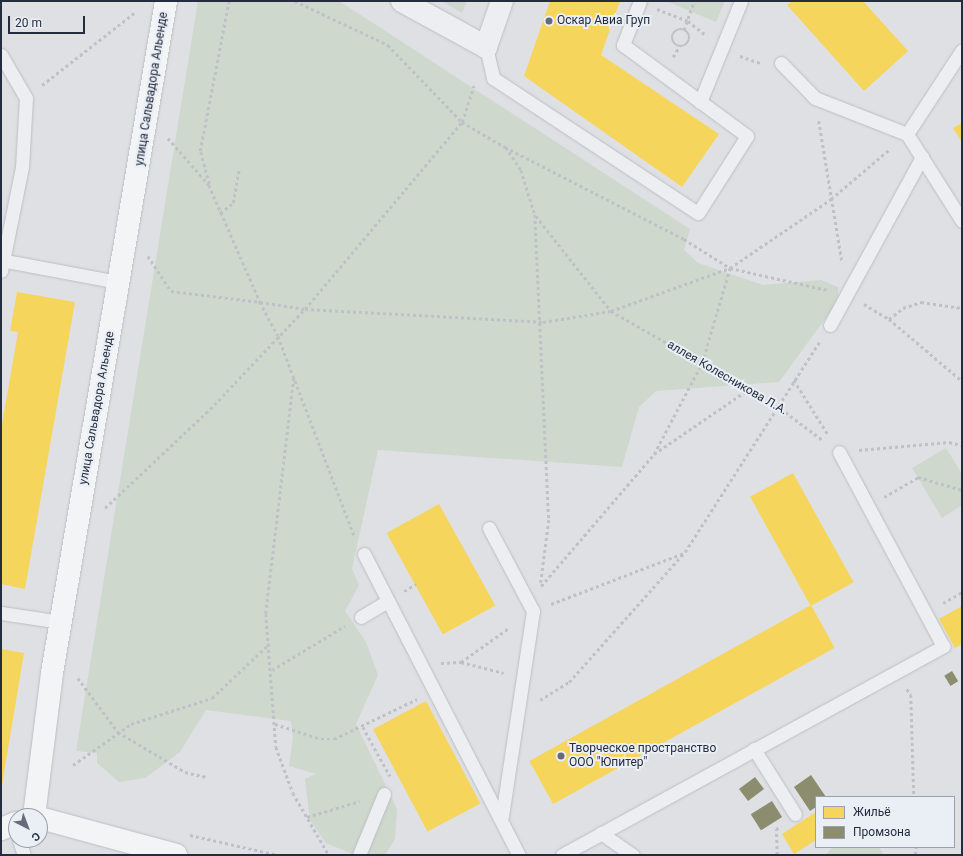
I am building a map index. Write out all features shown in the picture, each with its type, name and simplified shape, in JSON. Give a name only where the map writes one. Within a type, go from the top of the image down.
[{"type":"street","points":[[402,1],[486,47],[502,1]]},
{"type":"street","name":"улица Сальвадора Альенде","points":[[35,808],[61,622],[119,282],[164,4]]},
{"type":"street","points":[[48,820],[176,855]]},
{"type":"lane","points":[[700,102],[741,1]]},
{"type":"lane","points":[[486,47],[493,78],[698,213],[747,136],[623,45],[640,2]]},
{"type":"lane","points":[[907,134],[962,50]]},
{"type":"lane","points":[[1,55],[26,98],[22,167],[2,263],[119,282]]},
{"type":"lane","points":[[781,63],[815,98],[907,134],[962,221]]},
{"type":"lane","points":[[830,325],[922,158]]},
{"type":"lane","points":[[562,855],[943,646],[839,452]]},
{"type":"lane","points":[[489,528],[533,611],[502,817]]},
{"type":"lane","points":[[364,554],[502,817],[519,855]]},
{"type":"lane","points":[[361,617],[388,600]]},
{"type":"lane","points":[[1,613],[61,622]]},
{"type":"lane","points":[[754,749],[796,814]]},
{"type":"lane","points":[[359,855],[384,794]]},
{"type":"lane","points":[[601,833],[633,855]]},
{"type":"path","points":[[229,1],[200,151],[209,185],[220,213],[260,302],[278,336],[347,522],[364,554]]},
{"type":"path","points":[[295,1],[388,45],[462,122],[505,147],[684,239],[730,268],[848,294],[889,319],[962,381]]},
{"type":"path","points":[[684,30],[689,42],[676,46],[672,35],[684,30],[694,1]]},
{"type":"path","points":[[640,2],[688,21],[723,48]]},
{"type":"path","points":[[26,98],[134,13]]},
{"type":"path","points":[[104,509],[210,409],[305,309],[462,122],[475,84]]},
{"type":"path","points":[[815,98],[848,294]]},
{"type":"path","points":[[145,252],[171,291],[305,309],[543,322],[611,311],[730,268],[831,199],[907,134]]},
{"type":"path","points":[[166,136],[209,185]]},
{"type":"path","points":[[505,147],[521,170],[535,215],[543,322],[549,520],[540,587],[533,611]]},
{"type":"path","points":[[220,213],[233,203],[239,169]]},
{"type":"path","points":[[535,215],[611,311]]},
{"type":"path","points":[[540,587],[654,454],[702,363],[730,268]]},
{"type":"path","points":[[889,319],[902,308],[921,302],[961,307]]},
{"type":"path","name":"аллея Колесникова Л.А.","points":[[611,311],[776,405],[839,452]]},
{"type":"path","points":[[518,715],[569,682],[685,552],[776,405],[830,325]]},
{"type":"path","points":[[294,378],[266,614],[272,670],[274,724],[282,769],[329,855]]},
{"type":"path","points":[[794,380],[839,452],[949,442],[962,445]]},
{"type":"path","points":[[654,454],[750,389]]},
{"type":"path","points":[[868,507],[918,477],[962,490]]},
{"type":"path","points":[[462,662],[533,611],[685,552]]},
{"type":"path","points":[[926,612],[962,592]]},
{"type":"path","points":[[272,670],[361,617]]},
{"type":"path","points":[[73,765],[118,732],[146,717],[212,698],[269,644]]},
{"type":"path","points":[[422,664],[462,662],[523,678]]},
{"type":"path","points":[[896,671],[911,695],[914,796]]},
{"type":"path","points":[[78,678],[118,732],[185,772],[207,777]]},
{"type":"path","points":[[274,724],[321,739],[334,739],[363,726],[435,689]]},
{"type":"path","points":[[363,726],[392,780]]},
{"type":"path","points":[[307,817],[384,794]]},
{"type":"path","points":[[777,855],[776,829],[796,814]]},
{"type":"path","points":[[181,833],[278,855]]},
{"type":"shaded area","points":[[198,1],[339,1],[690,229],[684,250],[698,263],[763,285],[821,280],[838,287],[838,301],[779,382],[656,391],[639,407],[622,467],[378,450],[352,569],[359,585],[345,611],[366,642],[378,675],[356,724],[397,809],[395,839],[385,855],[355,855],[326,843],[310,820],[305,779],[316,774],[289,766],[293,738],[291,721],[206,710],[180,752],[145,778],[119,782],[97,763],[97,753],[76,751]]},
{"type":"shaded area","points":[[442,1],[467,1],[462,13]]},
{"type":"shaded area","points":[[666,1],[725,1],[716,22]]},
{"type":"shaded area","points":[[946,448],[962,474],[962,505],[942,518],[912,468]]},
{"type":"shaded area","points":[[832,848],[880,848],[884,855],[825,855]]},
{"type":"building: Жильё","points":[[550,1],[620,1],[601,55],[719,134],[682,187],[524,76]]},
{"type":"building: Жильё","points":[[792,1],[863,1],[908,51],[864,91],[787,5]]},
{"type":"building: Жильё","points":[[962,123],[962,142],[953,128]]},
{"type":"building: Жильё","points":[[17,292],[75,302],[25,589],[1,584],[1,430],[18,332],[10,331]]},
{"type":"building: Жильё","points":[[793,473],[854,582],[811,606],[750,497]]},
{"type":"building: Жильё","points":[[439,504],[495,605],[443,635],[387,533]]},
{"type":"building: Жильё","points":[[811,605],[835,648],[553,804],[529,761]]},
{"type":"building: Жильё","points":[[962,606],[962,644],[955,648],[939,619]]},
{"type":"building: Жильё","points":[[1,649],[24,653],[2,785],[1,785]]},
{"type":"building: Жильё","points":[[426,701],[480,803],[427,832],[373,729]]},
{"type":"building: Жильё","points":[[815,813],[815,841],[794,854],[782,834]]},
{"type":"building: Промзона","points":[[952,671],[958,681],[950,686],[944,676]]},
{"type":"building: Промзона","points":[[811,775],[825,796],[815,796],[815,808],[810,811],[794,787]]},
{"type":"building: Промзона","points":[[755,777],[764,789],[748,801],[739,789]]},
{"type":"building: Промзона","points":[[772,801],[782,817],[761,830],[751,814]]},
{"type":"place","name":"Оскар Авиа Груп","points":[[549,21]]},
{"type":"place","name":"Творческое пространство ООО \"Юпитер\"","points":[[561,756]]}]
